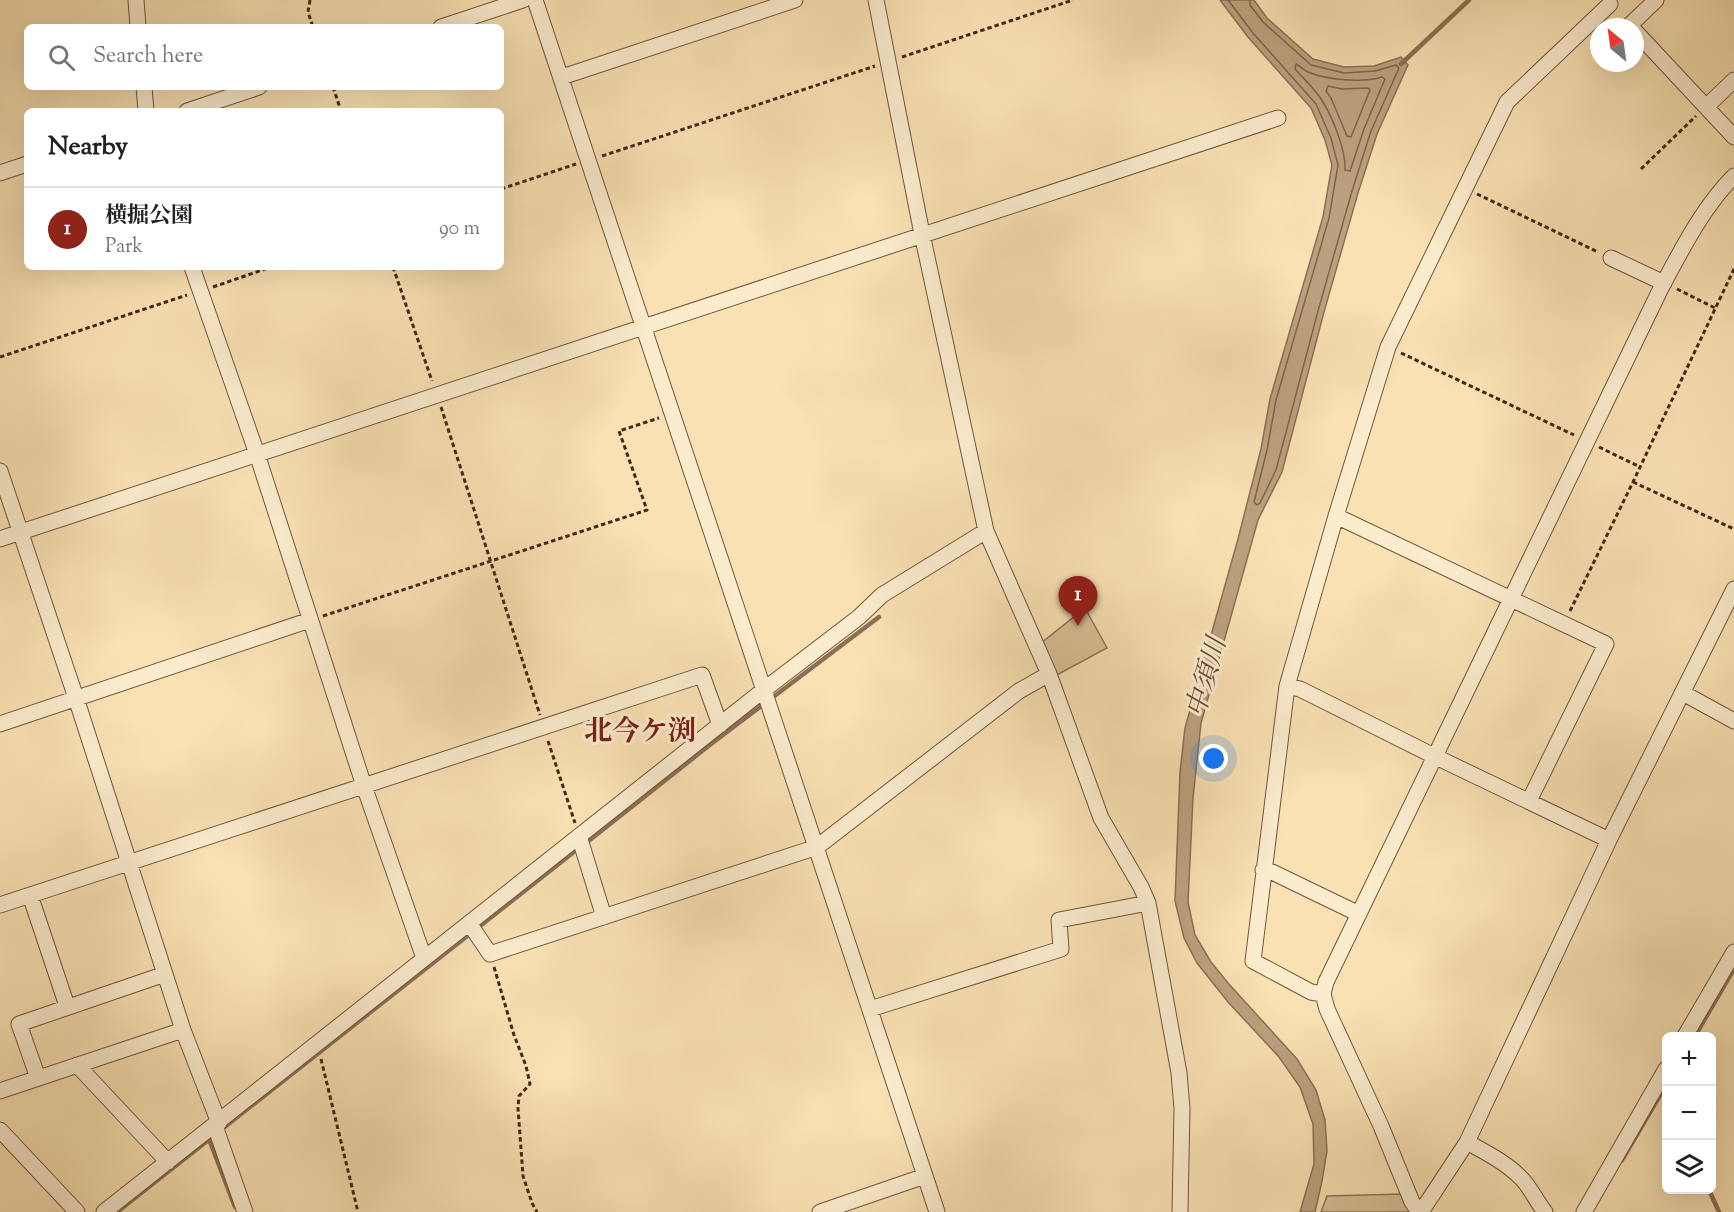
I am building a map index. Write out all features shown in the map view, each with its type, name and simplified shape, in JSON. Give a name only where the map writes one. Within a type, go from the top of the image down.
[{"type":"street","points":[[136,0],[138,24]]},
{"type":"street","points":[[450,24],[523,0]]},
{"type":"street","points":[[535,0],[937,1212]]},
{"type":"street","points":[[562,77],[795,0]]},
{"type":"street","points":[[876,0],[922,234],[986,531],[1049,674],[1101,818],[1148,903],[1179,1073],[1182,1108],[1180,1212]]},
{"type":"street","points":[[1641,18],[1656,0]]},
{"type":"street","points":[[1323,994],[1311,992],[1253,961],[1287,686],[1336,516],[1388,347],[1506,102],[1609,2],[1623,18]]},
{"type":"street","points":[[1644,41],[1734,137]]},
{"type":"street","points":[[1706,106],[1734,80]]},
{"type":"street","points":[[144,90],[146,108]]},
{"type":"street","points":[[196,108],[250,90]]},
{"type":"street","points":[[0,538],[1278,118]]},
{"type":"street","points":[[0,173],[24,165]]},
{"type":"street","points":[[1734,176],[1722,188],[1687,241],[1664,283],[1326,982],[1323,994],[1327,1009],[1381,1126],[1412,1202],[1420,1212],[1467,1142],[1609,840],[1734,589]]},
{"type":"street","points":[[1611,258],[1664,283]]},
{"type":"street","points":[[193,270],[257,454],[364,786],[424,958]]},
{"type":"street","points":[[0,471],[245,1212]]},
{"type":"street","points":[[1336,516],[1606,644],[1529,801]]},
{"type":"street","points":[[104,1212],[859,617],[882,595],[986,531]]},
{"type":"street","points":[[0,724],[310,620]]},
{"type":"street","points":[[469,923],[490,954],[817,847],[1019,691],[1049,674]]},
{"type":"street","points":[[0,906],[702,675],[720,725]]},
{"type":"street","points":[[1287,686],[1300,689],[1609,840]]},
{"type":"street","points":[[1683,693],[1734,721]]},
{"type":"street","points":[[579,836],[604,917]]},
{"type":"street","points":[[1263,870],[1272,872],[1359,914]]},
{"type":"street","points":[[30,895],[67,1006]]},
{"type":"street","points":[[870,1009],[1061,949],[1059,920],[1148,903]]},
{"type":"street","points":[[1687,1032],[1734,952]]},
{"type":"street","points":[[38,1078],[18,1024],[165,974]]},
{"type":"street","points":[[0,1091],[183,1030]]},
{"type":"street","points":[[77,1065],[168,1162]]},
{"type":"street","points":[[1584,1212],[1662,1076]]},
{"type":"street","points":[[0,1130],[77,1212]]},
{"type":"street","points":[[1467,1142],[1504,1163],[1522,1178],[1545,1212]]},
{"type":"street","points":[[820,1212],[925,1176]]},
{"type":"path","points":[[310,0],[308,12],[312,24]]},
{"type":"path","points":[[504,188],[1073,0]]},
{"type":"path","points":[[334,90],[339,108]]},
{"type":"path","points":[[1641,169],[1706,106]]},
{"type":"path","points":[[1464,188],[1611,258]]},
{"type":"path","points":[[1563,624],[1734,269]]},
{"type":"path","points":[[0,357],[262,270]]},
{"type":"path","points":[[394,270],[579,836]]},
{"type":"path","points":[[1664,283],[1715,308]]},
{"type":"path","points":[[1388,347],[1640,466]]},
{"type":"path","points":[[310,620],[647,510],[619,431],[672,414]]},
{"type":"path","points":[[1633,482],[1734,529]]},
{"type":"path","points":[[490,954],[530,1084],[519,1096],[518,1108],[523,1176],[537,1212]]},
{"type":"path","points":[[318,1043],[358,1212]]},
{"type":"shaded area","points":[[1085,608],[1107,648],[1055,676],[1040,644]]},
{"type":"shaded area","points":[[1404,1194],[1410,1212],[1321,1212],[1327,1196]]},
{"type":"water","name":"中須川","points":[[1220,0],[1254,0],[1267,18],[1313,59],[1344,67],[1374,66],[1401,57],[1408,65],[1377,134],[1324,312],[1282,472],[1258,520],[1201,723],[1193,798],[1188,902],[1195,935],[1211,962],[1228,983],[1297,1059],[1316,1090],[1325,1120],[1327,1151],[1315,1212],[1300,1212],[1314,1164],[1313,1124],[1300,1087],[1279,1057],[1228,1002],[1197,963],[1184,938],[1175,901],[1180,772],[1185,728],[1238,539],[1261,449],[1270,399],[1323,217],[1332,165],[1325,140],[1311,108],[1248,37]]},
{"type":"waterway","points":[[1401,64],[1469,0]]},
{"type":"waterway","points":[[586,843],[711,744],[879,617]]},
{"type":"waterway","points":[[222,1129],[579,848]]},
{"type":"waterway","points":[[1697,1032],[1734,969]]},
{"type":"waterway","points":[[1622,1160],[1665,1086]]},
{"type":"waterway","points":[[117,1212],[216,1134]]},
{"type":"waterway","points":[[209,1139],[235,1207]]},
{"type":"waterway","points":[[1711,1194],[1719,1212]]},
{"type":"place","name":"横掘公園","points":[[1078,626]]},
{"type":"district","name":"北今ケ渕","points":[[640,733]]}]
